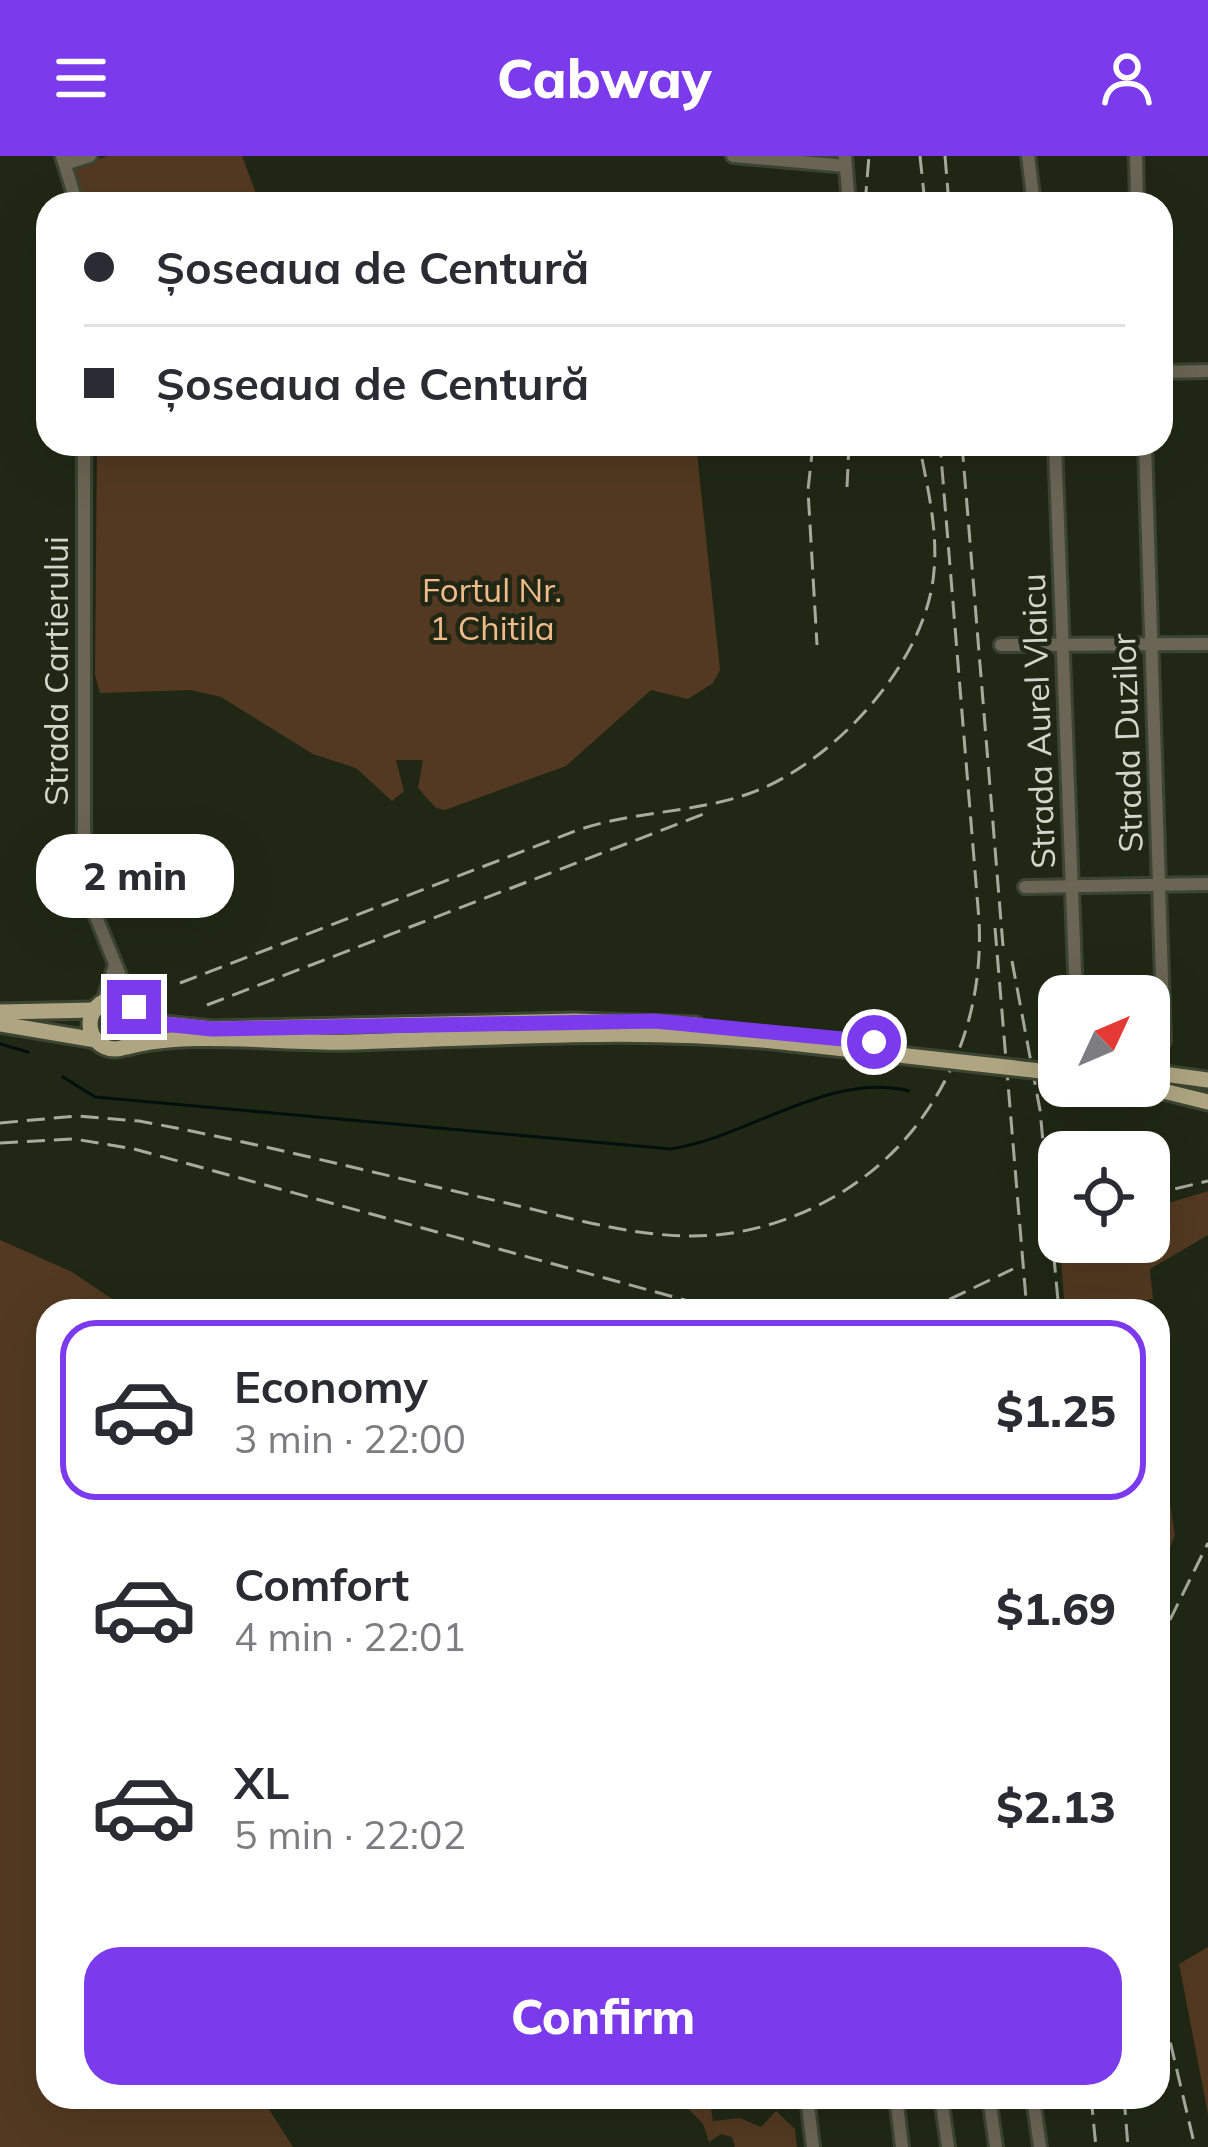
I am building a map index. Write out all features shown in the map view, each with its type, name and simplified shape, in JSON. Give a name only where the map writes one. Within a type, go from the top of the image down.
[{"type":"main road","points":[[0,1012],[99,1006],[121,1000],[164,1024],[212,1029],[624,1021],[1038,1061]]},
{"type":"main road","points":[[96,1040],[91,1022],[99,1006]]},
{"type":"main road","points":[[127,1047],[140,1029],[133,1006]]},
{"type":"main road","points":[[0,1024],[96,1040],[112,1049],[163,1039],[357,1042],[590,1031],[792,1038],[1038,1069]]},
{"type":"main road","points":[[1170,1073],[1208,1076]]},
{"type":"main road","points":[[1170,1087],[1208,1090]]},
{"type":"main road","points":[[1170,1092],[1208,1102]]},
{"type":"street","points":[[73,192],[64,160],[90,156]]},
{"type":"street","points":[[733,156],[845,161],[848,192]]},
{"type":"street","points":[[1028,156],[1034,192]]},
{"type":"street","points":[[1136,156],[1137,192]]},
{"type":"street","points":[[1173,371],[1208,370]]},
{"type":"street","name":"Strada Cartierului","points":[[85,456],[84,866],[94,912],[133,1006]]},
{"type":"street","name":"Strada Aurel Vlaicu","points":[[1055,456],[1075,975]]},
{"type":"street","name":"Strada Duzilor","points":[[1145,456],[1161,975]]},
{"type":"street","points":[[1001,645],[1208,644]]},
{"type":"street","points":[[1025,887],[1208,884]]},
{"type":"street","points":[[99,1006],[115,964]]},
{"type":"street","points":[[808,2109],[813,2147]]},
{"type":"street","points":[[897,2109],[902,2147]]},
{"type":"street","points":[[943,2109],[948,2147]]},
{"type":"street","points":[[990,2109],[996,2147]]},
{"type":"street","points":[[1034,2109],[1038,2147]]},
{"type":"green space","points":[[108,156],[242,156],[256,192],[81,192],[72,168]]},
{"type":"green space","name":"Fortul Nr. 1 Chitila","points":[[97,456],[697,456],[720,670],[713,683],[688,699],[651,690],[566,766],[445,810],[436,808],[418,788],[423,760],[396,760],[404,791],[392,801],[356,768],[313,754],[221,697],[191,690],[100,693],[95,675]]},
{"type":"green space","points":[[1208,1191],[1208,1235],[1170,1257],[1170,1203]]},
{"type":"green space","points":[[0,1240],[72,1272],[112,1299],[36,1299],[36,2109],[269,2109],[293,2147],[0,2147]]},
{"type":"green space","points":[[1061,1263],[1160,1263],[1150,1269],[1153,1299],[1064,1299]]},
{"type":"green space","points":[[1170,1504],[1175,1535],[1170,1548]]},
{"type":"green space","points":[[1208,1947],[1208,2114],[1179,1964]]},
{"type":"green space","points":[[689,2109],[711,2109],[713,2121],[740,2118],[761,2127],[776,2111],[795,2129],[797,2147],[735,2147],[732,2137],[721,2134],[709,2142],[703,2124]]},
{"type":"waterway","points":[[0,1044],[28,1052]]},
{"type":"waterway","points":[[63,1077],[95,1097],[671,1149],[819,1097],[879,1087],[909,1091]]},
{"type":"railway","points":[[866,192],[869,156]]},
{"type":"railway","points":[[920,156],[924,192]]},
{"type":"railway","points":[[945,156],[948,192]]},
{"type":"railway","points":[[812,456],[808,490],[817,645]]},
{"type":"railway","points":[[847,487],[848,456]]},
{"type":"railway","points":[[180,983],[578,830],[748,794],[812,760],[870,706],[894,674],[927,606],[934,539],[921,456]]},
{"type":"railway","points":[[0,1123],[77,1116],[139,1121],[662,1235],[716,1235],[772,1224],[849,1188],[893,1152],[929,1108],[956,1058],[977,977],[979,920],[941,456]]},
{"type":"railway","points":[[963,456],[1003,946]]},
{"type":"railway","points":[[207,1005],[709,812]]},
{"type":"railway","points":[[995,928],[1026,1299]]},
{"type":"railway","points":[[1012,961],[1040,1110],[1058,1299]]},
{"type":"railway","points":[[0,1143],[74,1139],[134,1149],[681,1299]]},
{"type":"railway","points":[[1170,1190],[1208,1181]]},
{"type":"railway","points":[[950,1299],[1013,1269]]},
{"type":"railway","points":[[1170,1620],[1208,1543]]},
{"type":"railway","points":[[1170,2041],[1195,2147]]},
{"type":"railway","points":[[1092,2109],[1096,2147]]},
{"type":"railway","points":[[1125,2109],[1128,2147]]},
{"type":"route","points":[[134,1007],[164,1024],[212,1029],[655,1021],[874,1042]]}]
